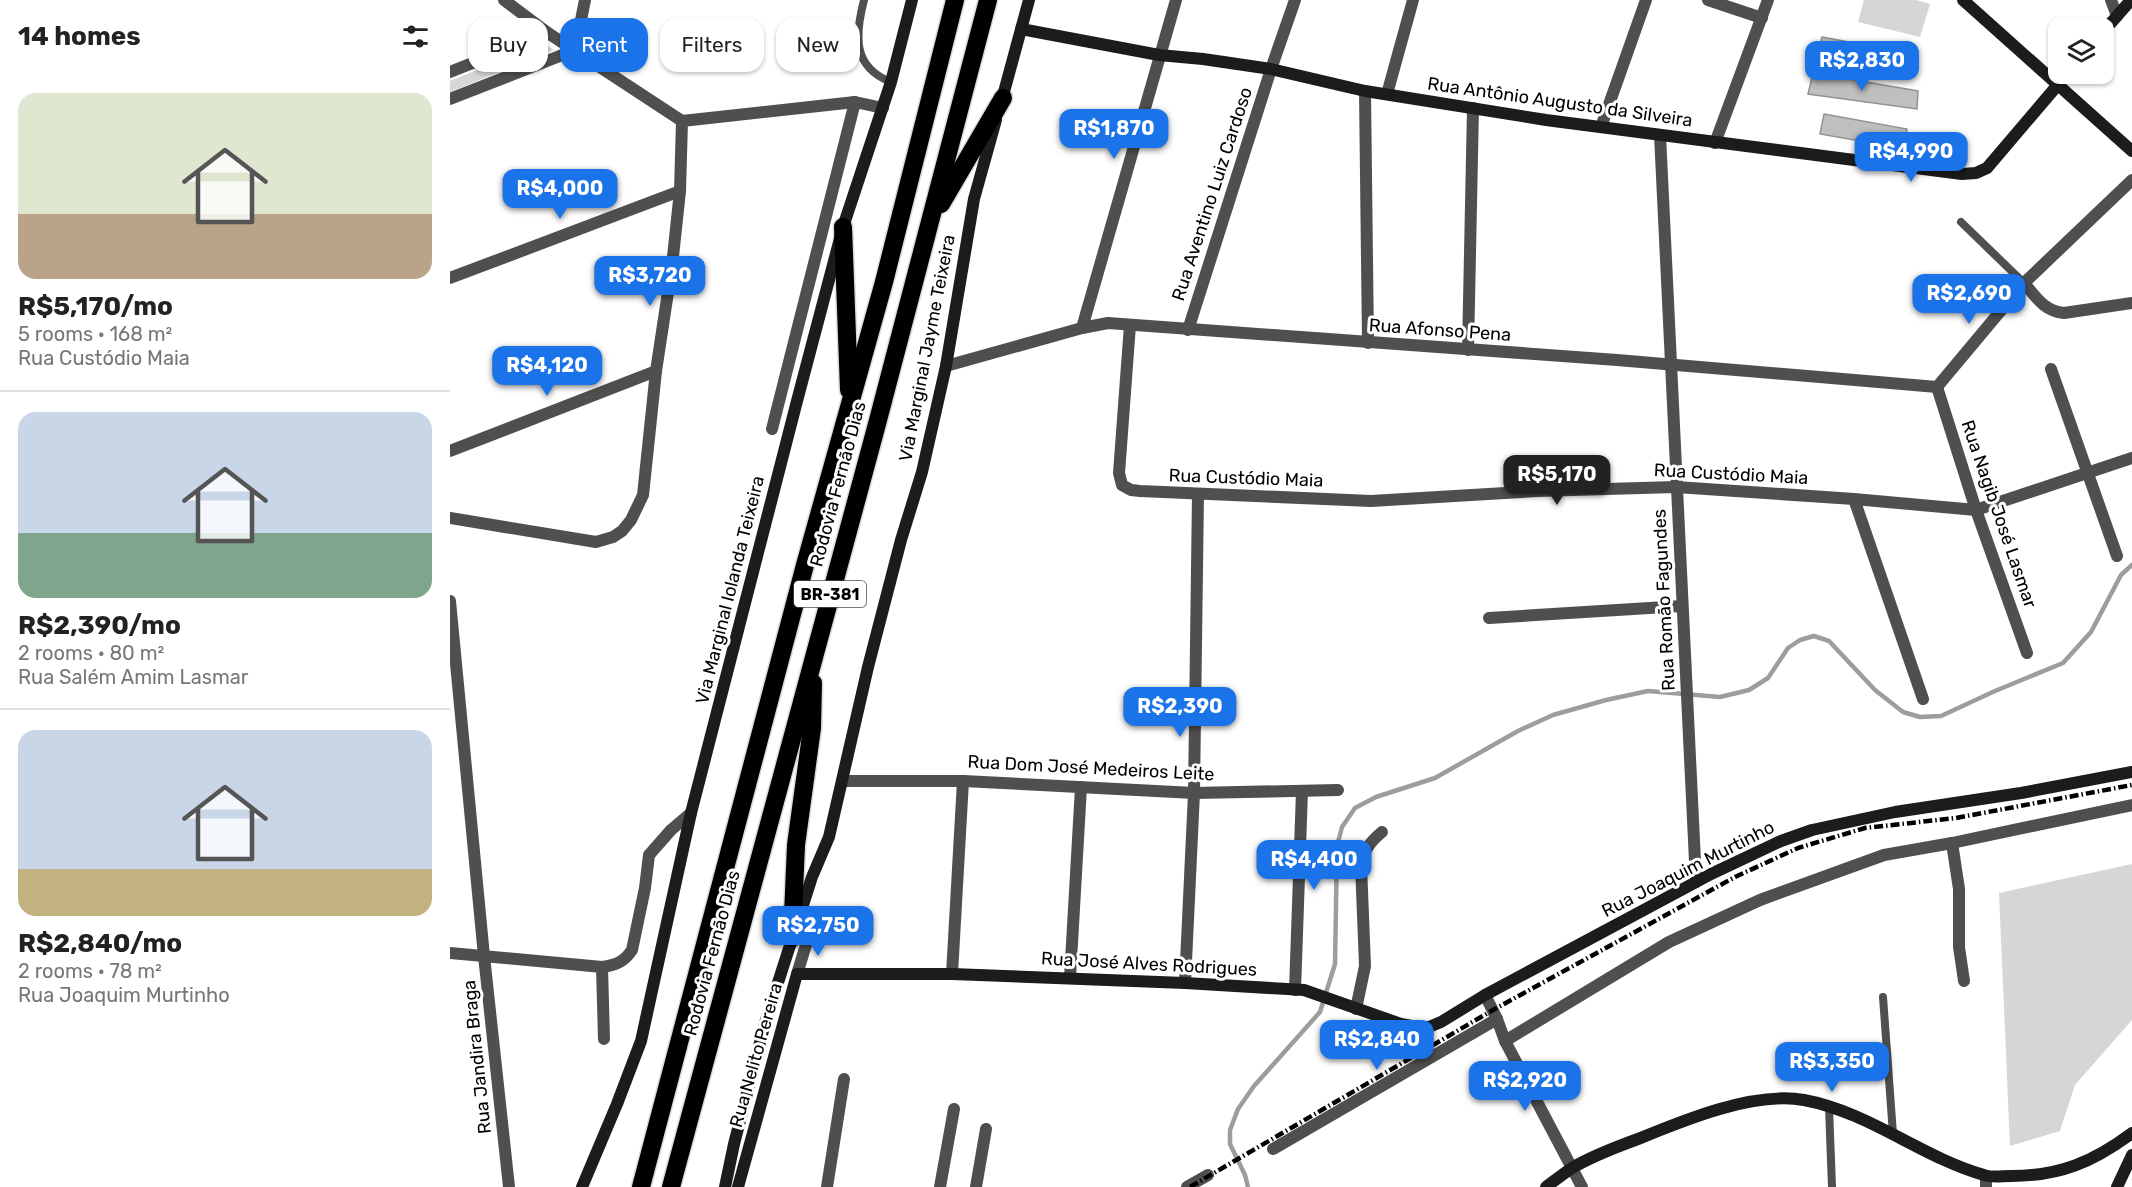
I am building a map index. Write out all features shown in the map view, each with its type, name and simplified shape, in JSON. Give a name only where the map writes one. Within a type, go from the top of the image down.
[{"type":"highway","name":"Rodovia Fernão Dias","points":[[641,1187],[805,565],[884,282],[955,0]]},
{"type":"highway","name":"Rodovia Fernão Dias","points":[[671,1187],[988,0]]},
{"type":"highway","points":[[930,224],[1003,98]]},
{"type":"highway","points":[[843,227],[849,408]]},
{"type":"highway","points":[[792,938],[796,845],[812,728],[814,654]]},
{"type":"street","points":[[504,0],[528,18]]},
{"type":"street","points":[[581,18],[585,0]]},
{"type":"street","name":"Via Marginal Iolanda Teixeira","points":[[582,1187],[617,1104],[640,1041],[692,813],[797,401],[843,227],[891,82],[912,0]]},
{"type":"street","name":"Via Marginal Jayme Teixeira","points":[[725,1187],[765,1023],[812,877],[829,837],[868,667],[901,540],[922,471],[946,366],[974,199],[1029,0]]},
{"type":"street","points":[[1082,328],[1176,0]]},
{"type":"street","name":"Rua Aventino Luiz Cardoso","points":[[1188,330],[1295,0]]},
{"type":"street","points":[[1387,94],[1413,0]]},
{"type":"street","points":[[1601,127],[1646,0]]},
{"type":"street","points":[[1708,0],[1762,18]]},
{"type":"street","points":[[1715,143],[1768,0]]},
{"type":"street","points":[[1964,0],[2048,76]]},
{"type":"street","points":[[2111,0],[2117,16]]},
{"type":"street","points":[[2114,19],[2131,0]]},
{"type":"street","name":"Rua Antônio Augusto da Silveira","points":[[1021,29],[1159,56],[1203,59],[1271,69],[1365,91],[1473,108],[1715,143],[1972,174],[1982,171],[1991,164],[2057,84]]},
{"type":"street","points":[[548,33],[560,41]]},
{"type":"street","points":[[450,99],[560,56]]},
{"type":"street","points":[[450,72],[468,65]]},
{"type":"street","points":[[608,72],[682,121],[855,102],[883,108]]},
{"type":"street","points":[[2057,84],[2132,151]]},
{"type":"street","points":[[1365,91],[1368,343]]},
{"type":"street","points":[[772,429],[855,102]]},
{"type":"street","points":[[1468,350],[1473,108]]},
{"type":"street","points":[[450,518],[588,541],[603,541],[613,537],[627,526],[643,495],[656,371],[672,266],[680,190],[682,121]]},
{"type":"street","name":"Rua Romão Fagundes","points":[[1660,135],[1696,882]]},
{"type":"street","points":[[1937,387],[2024,283],[2132,180]]},
{"type":"street","points":[[450,278],[680,190]]},
{"type":"street","points":[[2024,283],[2042,305],[2055,312],[2064,313],[2132,303]]},
{"type":"street","name":"Rua Afonso Pena","points":[[946,366],[1082,328],[1108,323],[1937,387]]},
{"type":"street","name":"Rua Custódio Maia","points":[[1130,325],[1119,473],[1122,485],[1131,490],[1371,501],[1537,491],[1676,487],[1976,510],[2132,458]]},
{"type":"street","points":[[2051,369],[2117,556]]},
{"type":"street","points":[[450,452],[656,371]]},
{"type":"street","name":"Rua Nagib José Lasmar","points":[[1937,387],[1976,510],[2027,653]]},
{"type":"street","points":[[1185,983],[1194,793],[1198,494]]},
{"type":"street","points":[[1854,499],[1923,699]]},
{"type":"street","name":"Rua Jandira Braga","points":[[450,601],[509,1187]]},
{"type":"street","points":[[1489,618],[1683,606]]},
{"type":"street","name":"Rua Joaquim Murtinho","points":[[1485,994],[1696,882],[1781,841],[1812,830],[1895,812],[2021,793],[2132,772]]},
{"type":"street","name":"Rua Dom José Medeiros Leite","points":[[843,781],[963,781],[1194,793],[1338,790]]},
{"type":"street","points":[[952,974],[963,781]]},
{"type":"street","points":[[1070,978],[1081,787]]},
{"type":"street","points":[[1300,990],[1302,791]]},
{"type":"street","points":[[1505,1041],[1669,942],[1760,900],[1884,855],[2132,805]]},
{"type":"street","points":[[450,953],[602,967],[618,964],[632,950],[645,888],[649,855],[671,830],[692,813]]},
{"type":"street","points":[[1356,1009],[1365,966],[1361,865],[1364,851],[1382,832]]},
{"type":"street","points":[[1952,843],[1959,889],[1959,947],[1964,981]]},
{"type":"street","name":"Rua Nelito Pereira","points":[[738,1187],[810,932]]},
{"type":"street","points":[[602,967],[604,1039]]},
{"type":"street","name":"Rua José Alves Rodrigues","points":[[797,974],[952,974],[1300,990],[1401,1024],[1417,1027],[1429,1027],[1441,1022],[1485,994]]},
{"type":"street","points":[[1485,994],[1505,1041],[1582,1187]]},
{"type":"street","points":[[1272,1149],[1497,1019]]},
{"type":"street","points":[[827,1187],[844,1079]]},
{"type":"street","points":[[1546,1187],[1572,1168],[1608,1150],[1683,1120],[1754,1102],[1781,1099],[1804,1100],[1859,1117],[1986,1182],[2044,1174],[2077,1166],[2109,1150],[2132,1133]]},
{"type":"street","points":[[940,1187],[954,1109]]},
{"type":"street","points":[[976,1187],[986,1129]]},
{"type":"street","points":[[2117,1187],[2132,1155]]},
{"type":"street","points":[[1186,1187],[1208,1175]]},
{"type":"lane","points":[[864,0],[857,24],[860,52],[873,72],[891,82]]},
{"type":"lane","points":[[1961,222],[2024,283]]},
{"type":"lane","points":[[1883,997],[1893,1134]]},
{"type":"lane","points":[[1829,1107],[1832,1187]]},
{"type":"shaded area","points":[[1864,0],[1916,0],[1930,4],[1920,37],[1858,22]]},
{"type":"shaded area","points":[[472,72],[500,72],[450,92],[450,81]]},
{"type":"shaded area","points":[[2132,864],[2132,1020],[2075,1085],[2060,1131],[2010,1146],[1999,893]]},
{"type":"building","points":[[1822,37],[1914,54],[1910,72],[1817,56]]},
{"type":"building","points":[[1813,73],[1918,91],[1917,109],[1808,94]]},
{"type":"building","points":[[1824,114],[1907,129],[1904,149],[1820,134]]},
{"type":"waterway","points":[[1248,1187],[1245,1175],[1230,1144],[1230,1130],[1238,1109],[1254,1086],[1320,1012],[1335,964],[1337,846],[1342,827],[1355,808],[1376,797],[1435,778],[1518,731],[1553,715],[1648,691],[1720,697],[1749,690],[1768,678],[1788,648],[1800,640],[1814,636],[1829,641],[1875,690],[1903,712],[1920,717],[1941,716],[2063,663],[2091,632],[2121,575],[2132,565]]},
{"type":"railway","points":[[1190,1187],[1493,1010],[1735,877],[1798,848],[1865,828],[1956,818],[2132,785]]}]
